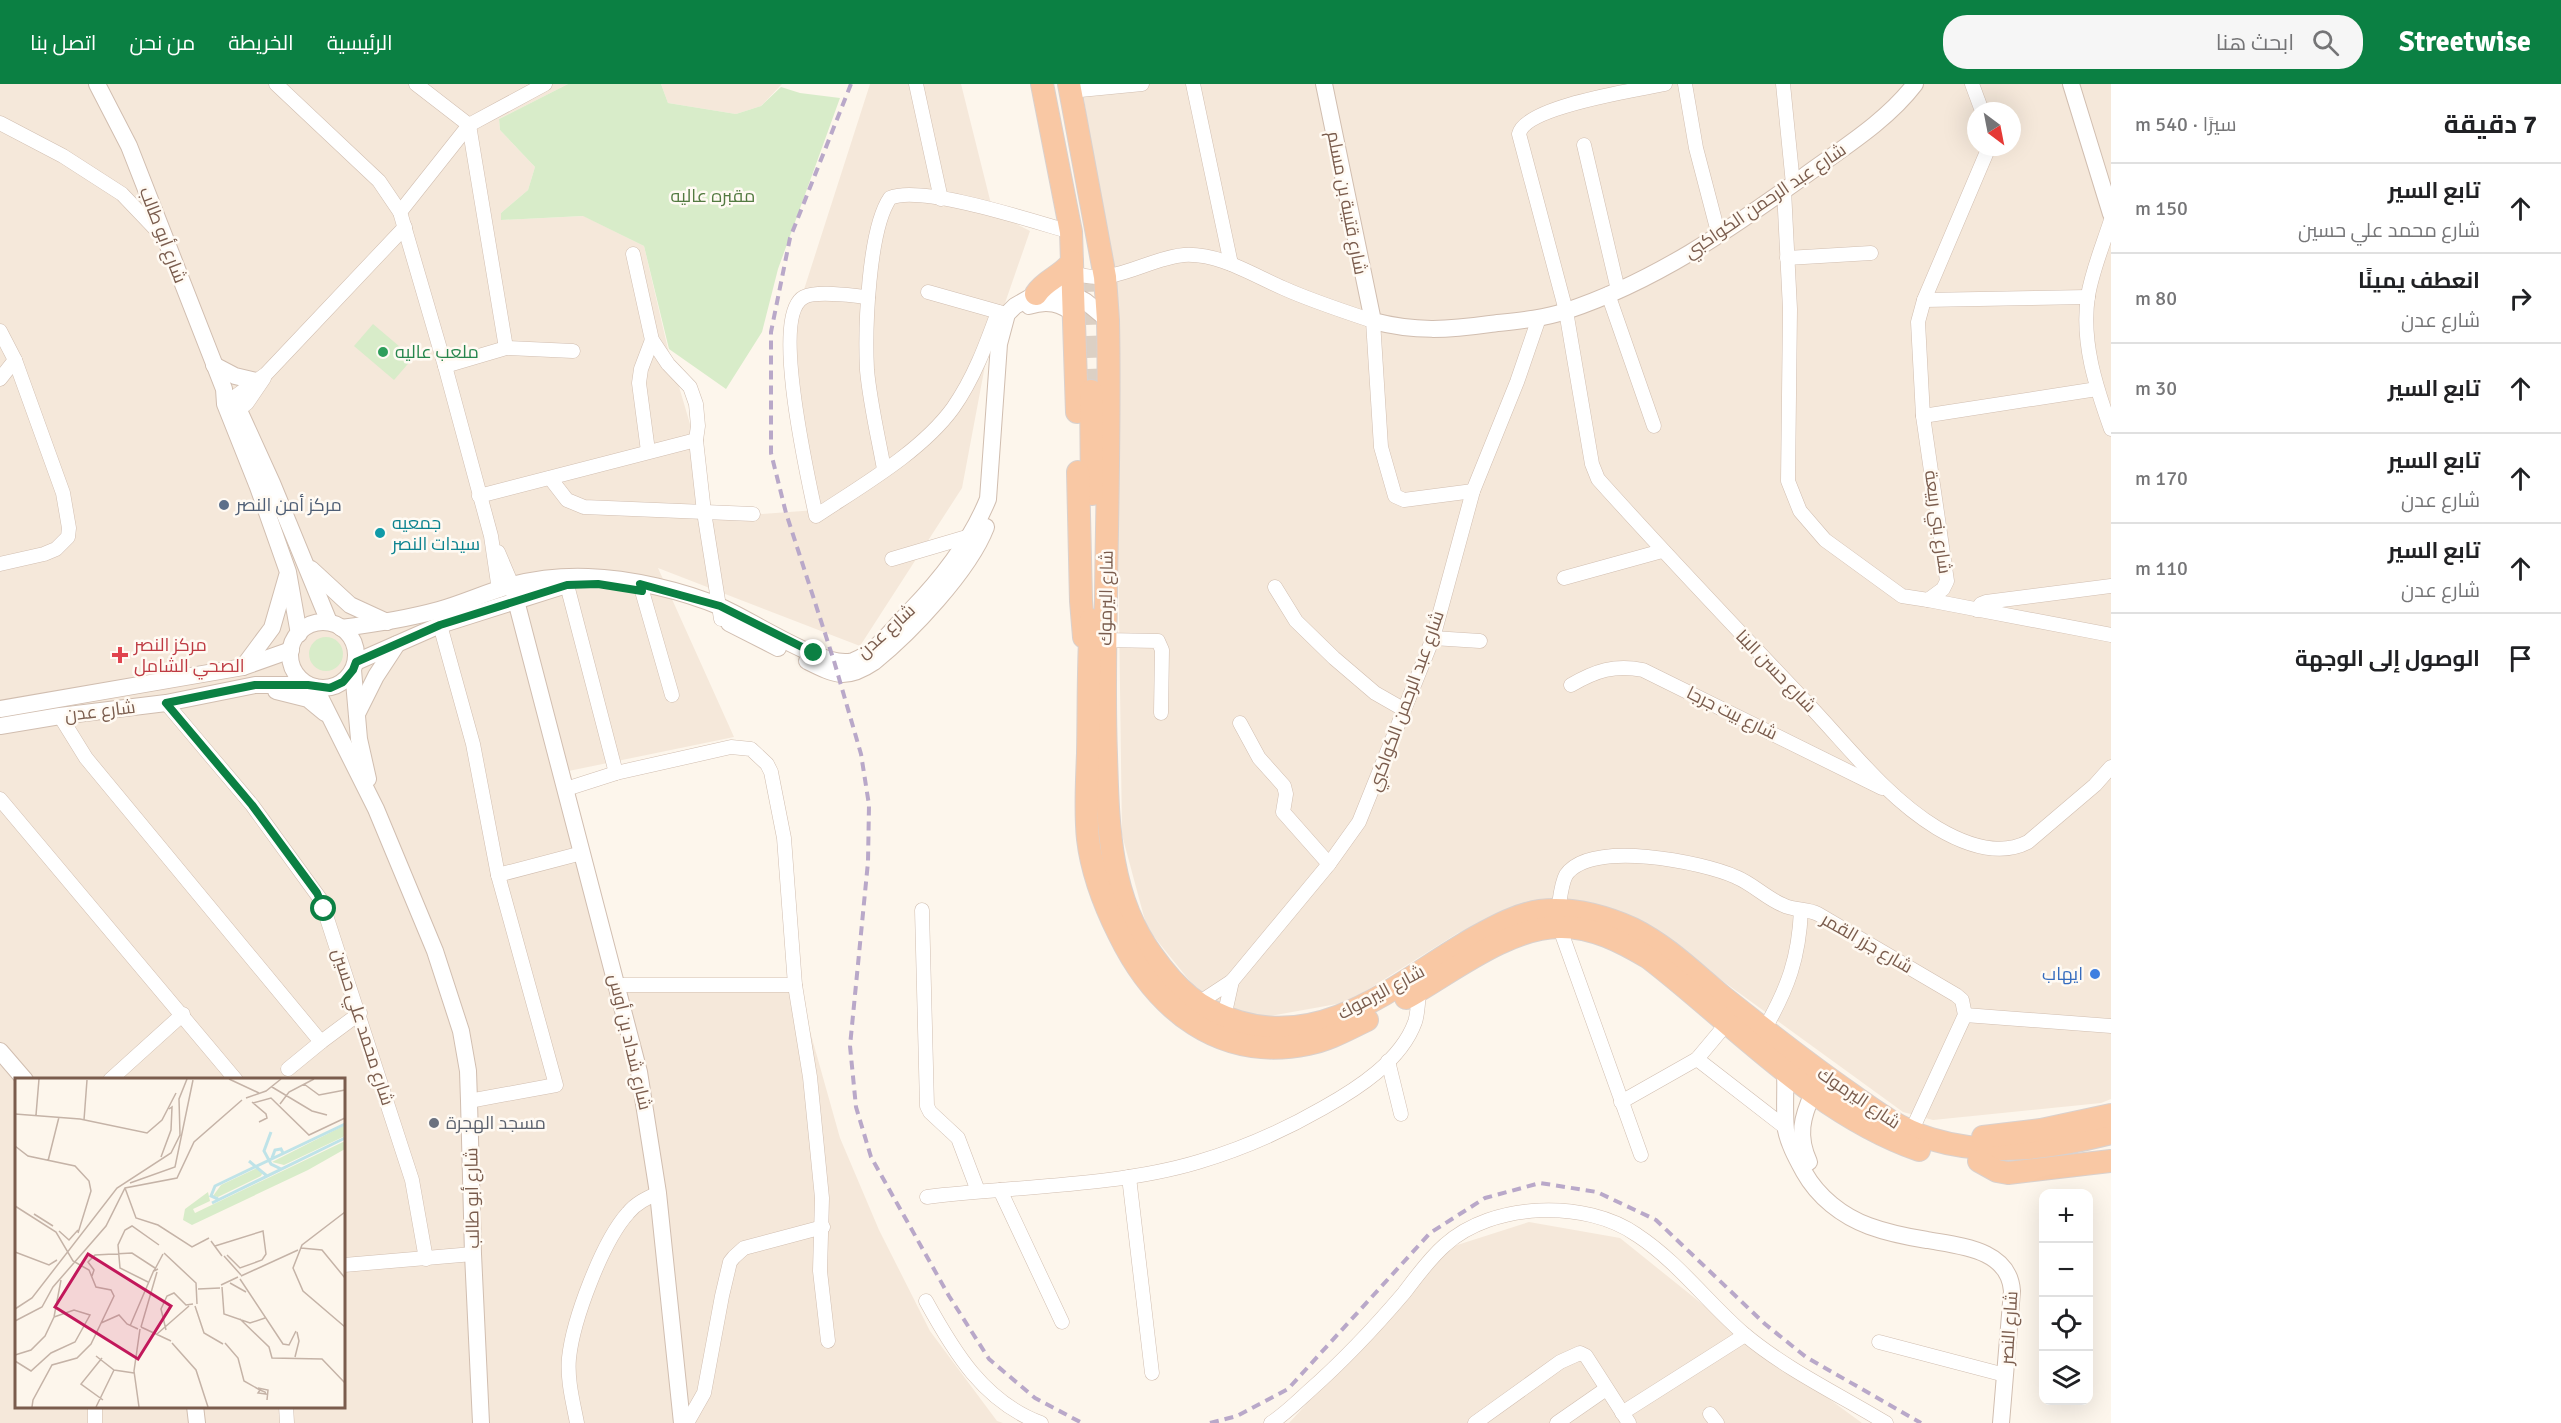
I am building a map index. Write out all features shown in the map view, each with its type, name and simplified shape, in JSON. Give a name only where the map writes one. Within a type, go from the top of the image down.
[{"type":"highway","points":[[1042,84],[1081,282],[1077,361],[1081,601],[1088,677]]},
{"type":"highway","name":"شارع اليرموك","points":[[1064,86],[1084,231],[1081,282],[1108,320],[1105,707],[1110,840],[1121,891],[1133,925],[1169,977],[1197,1004],[1224,1017],[1270,1029],[1301,1028],[1319,1023],[1382,996],[1498,925],[1533,913],[1559,919],[1631,947],[1667,972],[1813,1093],[1847,1117],[1902,1144],[1929,1154],[2036,1161],[2111,1146]]},
{"type":"highway","points":[[1036,294],[1043,285],[1066,270],[1081,282]]},
{"type":"highway","points":[[1077,361],[1091,358],[1109,364]]},
{"type":"highway","name":"شارع اليرموك","points":[[1091,391],[1093,559],[1088,677],[1088,839],[1105,905],[1126,948],[1164,1001],[1178,1014],[1206,1032],[1234,1042],[1271,1048],[1307,1044],[1325,1039],[1371,1019],[1505,941],[1541,929],[1559,919],[1587,912],[1653,941],[1764,1030],[1869,1107],[1911,1132],[1988,1157],[2111,1133]]},
{"type":"highway","points":[[1946,1143],[2041,1130],[2111,1114]]},
{"type":"highway","points":[[1988,1157],[1997,1171],[2007,1173],[2111,1161]]},
{"type":"street","name":"شارع أبو طالب","points":[[97,84],[129,146],[230,404],[335,625]]},
{"type":"street","name":"شارع شداد بن أوس","points":[[276,84],[379,181],[400,212],[405,227],[446,366],[479,496],[533,670],[566,789],[639,1072],[658,1193],[681,1423]]},
{"type":"street","points":[[416,84],[469,124],[506,348]]},
{"type":"street","points":[[400,212],[469,124],[545,84]]},
{"type":"street","points":[[916,84],[941,198]]},
{"type":"street","points":[[1064,86],[1142,84]]},
{"type":"street","points":[[1193,84],[1231,264]]},
{"type":"street","name":"شارع قتيبة بن مسلم","points":[[1324,84],[1373,321]]},
{"type":"street","points":[[1566,311],[1519,141],[1520,128],[1534,118],[1562,106],[1665,84]]},
{"type":"street","points":[[1684,84],[1696,148],[1719,236]]},
{"type":"street","name":"شارع بني ربيعة","points":[[1783,84],[1789,187],[1788,481],[1792,494],[1811,526],[1825,540],[1902,596],[1928,600],[1943,590],[1947,581],[1923,416],[1918,322],[1924,300],[1985,156]]},
{"type":"street","name":"شارع عبد الرحمن الكواكبي","points":[[1373,321],[1401,329],[1438,330],[1539,318],[1566,311],[1613,292],[1674,263],[1719,236],[1894,108],[1915,84]]},
{"type":"street","points":[[1972,84],[1979,102]]},
{"type":"street","points":[[2071,84],[2111,214]]},
{"type":"street","points":[[0,123],[63,156],[122,194],[165,239]]},
{"type":"street","points":[[1584,145],[1613,292],[1654,426]]},
{"type":"street","points":[[884,469],[867,368],[868,297],[876,236],[890,198],[903,194],[941,198],[1071,232]]},
{"type":"street","points":[[2111,220],[2088,297],[2090,358],[2097,389],[2111,429]]},
{"type":"street","points":[[230,404],[254,395],[261,377],[405,227]]},
{"type":"street","points":[[1787,258],[1871,253]]},
{"type":"street","points":[[633,254],[652,340],[668,364],[690,387],[693,394],[698,415],[696,440],[704,512],[721,613]]},
{"type":"street","points":[[868,297],[805,296],[797,303],[793,314],[789,342],[796,416],[816,516],[931,433],[954,407],[1006,314],[1015,306],[1036,294],[1057,291],[1081,282],[1185,255],[1231,264],[1282,288],[1373,321],[1381,447],[1395,496],[1404,500],[1473,491]]},
{"type":"street","points":[[928,292],[1006,314],[1049,302],[1064,307],[1081,282]]},
{"type":"street","points":[[1081,282],[1108,320]]},
{"type":"street","points":[[1924,300],[2088,297]]},
{"type":"street","name":"شارع حسن البنا","points":[[1566,311],[1598,479],[1662,551],[1889,792],[1926,820],[1959,839],[1998,850],[2008,849],[2028,842],[2095,785],[2111,767]]},
{"type":"street","name":"شارع عدن","points":[[335,625],[388,622],[577,577],[600,577],[721,613],[825,658],[845,662],[853,661],[880,642],[948,568],[970,536],[988,499],[997,364],[1006,314]]},
{"type":"street","name":"شارع عدن","points":[[721,613],[824,669],[845,675],[853,674],[874,662],[925,612],[970,558],[983,536],[992,512],[998,461],[1006,314]]},
{"type":"street","name":"شارع عبد الرحمن الكواكبي","points":[[1197,1004],[1232,981],[1329,864],[1359,822],[1433,638],[1473,491],[1517,382],[1539,318]]},
{"type":"street","points":[[0,331],[15,360],[63,494],[69,528],[68,537],[56,549],[0,564]]},
{"type":"street","points":[[648,451],[639,382],[640,369],[652,340]]},
{"type":"street","points":[[446,366],[506,348],[573,351]]},
{"type":"street","points":[[0,379],[15,360]]},
{"type":"street","points":[[214,365],[235,376],[261,377]]},
{"type":"street","points":[[1923,416],[2097,389]]},
{"type":"street","name":"شارع أبو طالب","points":[[230,404],[288,572],[299,634]]},
{"type":"street","points":[[479,496],[696,440]]},
{"type":"street","points":[[550,478],[567,500],[584,507],[753,514]]},
{"type":"street","points":[[892,559],[970,536]]},
{"type":"street","points":[[1564,578],[1662,551]]},
{"type":"street","points":[[306,564],[350,605],[388,622]]},
{"type":"street","points":[[243,667],[273,628],[288,572]]},
{"type":"street","name":"شارع عدن","points":[[354,666],[508,595],[567,585],[598,584],[641,588]]},
{"type":"street","points":[[567,585],[616,773]]},
{"type":"street","points":[[1977,610],[1981,604],[1986,602],[2111,586]]},
{"type":"street","points":[[1275,587],[1296,621],[1334,658],[1375,693],[1403,709]]},
{"type":"street","points":[[641,588],[672,695]]},
{"type":"street","points":[[1928,600],[2111,635]]},
{"type":"street","points":[[335,625],[349,635],[356,648],[354,666],[343,682],[330,688],[311,686],[297,676],[291,663],[291,650],[299,634],[310,626],[335,625]]},
{"type":"street","points":[[440,625],[473,744],[498,875],[556,1085],[469,1101]]},
{"type":"street","points":[[1433,638],[1480,641]]},
{"type":"street","points":[[1105,640],[1158,641],[1162,650],[1161,714]]},
{"type":"street","points":[[357,715],[376,676],[398,644]]},
{"type":"street","name":"شارع عدن","points":[[0,709],[243,667],[291,650]]},
{"type":"street","name":"شارع أبو طالب","points":[[354,666],[361,747],[376,810]]},
{"type":"street","name":"شارع بيت جرجا","points":[[1570,685],[1602,669],[1628,667],[1643,670],[1889,792]]},
{"type":"street","points":[[255,685],[308,699],[330,717]]},
{"type":"street","name":"شارع عدن","points":[[0,726],[166,703],[255,685],[311,686]]},
{"type":"street","name":"شارع أبو طالب","points":[[311,686],[330,717],[376,810],[422,920],[456,1014],[465,1051],[469,1101],[481,1423]]},
{"type":"street","name":"شارع محمد علي حسين","points":[[166,703],[252,805],[317,893],[360,1013],[412,1180],[426,1259]]},
{"type":"street","points":[[60,716],[86,758],[321,1042]]},
{"type":"street","points":[[1240,723],[1259,758],[1284,786],[1286,794],[1283,812],[1329,864]]},
{"type":"street","points":[[566,789],[616,773],[731,747],[751,750],[763,759],[771,772],[784,838],[795,985],[810,1077],[822,1198],[820,1294],[828,1341]]},
{"type":"street","points":[[0,799],[183,1014],[234,1078]]},
{"type":"street","points":[[498,875],[582,853]]},
{"type":"street","name":"شارع جزر القمر","points":[[1559,919],[1565,878],[1578,864],[1595,857],[1624,854],[1719,870],[1738,877],[1780,904],[1801,910],[1808,909],[1818,914],[1956,995],[1962,1000],[1965,1015]]},
{"type":"street","points":[[922,910],[927,1106],[930,1112],[958,1138],[978,1191]]},
{"type":"street","points":[[1764,1030],[1791,977],[1800,937],[1801,910]]},
{"type":"street","points":[[1559,919],[1641,1155]]},
{"type":"street","name":"شارع عبد الرحمن الكواكبي","points":[[1224,1017],[1232,981]]},
{"type":"street","points":[[617,985],[795,985]]},
{"type":"street","points":[[927,1197],[1129,1177],[1198,1162],[1262,1140],[1347,1095],[1388,1061],[1406,1040],[1413,1026],[1419,991]]},
{"type":"street","points":[[288,1069],[360,1013]]},
{"type":"street","points":[[112,1078],[183,1014]]},
{"type":"street","points":[[1911,1132],[1965,1015],[2111,1026]]},
{"type":"street","points":[[1621,1102],[1697,1059],[1728,1022]]},
{"type":"street","points":[[0,1052],[23,1078]]},
{"type":"street","points":[[1697,1059],[1786,1128]]},
{"type":"street","points":[[1388,1061],[1401,1113]]},
{"type":"street","name":"شارع النصر","points":[[1785,1071],[1786,1128],[1796,1156],[1814,1188],[1840,1210],[1868,1226],[1975,1249],[1988,1254],[2003,1267],[2012,1281],[2001,1423]]},
{"type":"street","name":"شارع النصر","points":[[1813,1093],[1802,1122],[1803,1147],[1822,1185],[1840,1210]]},
{"type":"street","points":[[1129,1177],[1152,1373]]},
{"type":"street","points":[[1000,1190],[1062,1322]]},
{"type":"street","points":[[577,1423],[570,1383],[569,1358],[583,1304],[617,1227],[636,1205],[658,1193]]},
{"type":"street","points":[[1271,1423],[1324,1378],[1388,1310],[1431,1258],[1460,1232],[1478,1223],[1510,1212],[1524,1210],[1576,1214],[1624,1227],[1664,1255],[1745,1335],[1807,1378],[1886,1423]]},
{"type":"street","points":[[687,1423],[704,1393],[730,1262],[744,1248],[823,1227]]},
{"type":"street","points":[[345,1265],[473,1254]]},
{"type":"street","points":[[926,1301],[947,1340],[981,1384],[1007,1406],[1041,1423]]},
{"type":"street","points":[[1475,1423],[1576,1353],[1586,1356],[1625,1418],[1745,1335]]},
{"type":"street","points":[[1879,1342],[2005,1375]]},
{"type":"street","points":[[1557,1423],[1606,1389]]},
{"type":"street","points":[[195,1408],[196,1423]]},
{"type":"street","points":[[286,1408],[287,1423]]},
{"type":"shaded area","points":[[0,84],[568,84],[499,119],[500,130],[535,167],[528,190],[501,213],[501,220],[584,216],[644,246],[668,349],[697,448],[706,507],[762,514],[816,510],[791,330],[870,84],[961,84],[993,212],[1030,231],[987,355],[962,488],[860,646],[658,568],[734,737],[554,774],[612,977],[799,992],[840,1138],[879,1230],[930,1331],[997,1421],[1003,1423],[0,1423]]},
{"type":"shaded area","points":[[661,84],[782,84],[761,106],[736,114],[668,103]]},
{"type":"shaded area","points":[[1082,84],[2111,84],[2111,1099],[2101,1103],[1933,1120],[1903,1112],[1636,918],[1550,899],[1458,933],[1348,1002],[1254,1019],[1201,995],[1147,928],[1122,835],[1115,316]]},
{"type":"shaded area","points":[[1529,1222],[1620,1238],[1727,1324],[1862,1423],[1289,1423],[1451,1247]]},
{"type":"green space","name":"مقبره عاليه","points":[[568,84],[661,84],[668,103],[736,114],[761,106],[781,87],[800,93],[840,98],[778,269],[762,332],[726,389],[669,349],[644,246],[583,216],[501,220],[501,213],[528,190],[535,167],[500,130],[499,119]]},
{"type":"green space","name":"ملعب عاليه","points":[[373,324],[413,358],[394,380],[354,346]]},
{"type":"green space","points":[[326,637],[338,642],[343,654],[338,666],[326,671],[314,666],[309,654],[314,642]]},
{"type":"tunnel","points":[[1087,270],[1091,391]]},
{"type":"railway","points":[[851,84],[790,238],[771,332],[771,453],[786,513],[834,661],[861,754],[869,805],[868,862],[850,1046],[856,1107],[871,1157],[949,1296],[989,1359],[1035,1398],[1082,1423]]},
{"type":"railway","points":[[1210,1423],[1237,1416],[1288,1389],[1430,1233],[1485,1198],[1540,1183],[1597,1192],[1656,1220],[1765,1324],[1806,1357],[1921,1423]]},
{"type":"place","name":"ملعب عاليه","points":[[383,352]]},
{"type":"place","name":"مركز أمن النصر","points":[[224,505]]},
{"type":"place","name":"جمعيه سيدات النصر","points":[[380,533]]},
{"type":"place","name":"مركز النصر الصحي الشامل","points":[[120,655]]},
{"type":"place","name":"ايهاب","points":[[2095,974]]},
{"type":"place","name":"مسجد الهجرة","points":[[434,1123]]},
{"type":"route","points":[[324,909],[317,893],[252,805],[166,703],[255,685],[308,685],[330,688],[343,682],[353,670],[356,662],[440,625],[517,599],[567,585],[590,583],[642,591],[640,584],[720,606],[814,653]]}]
